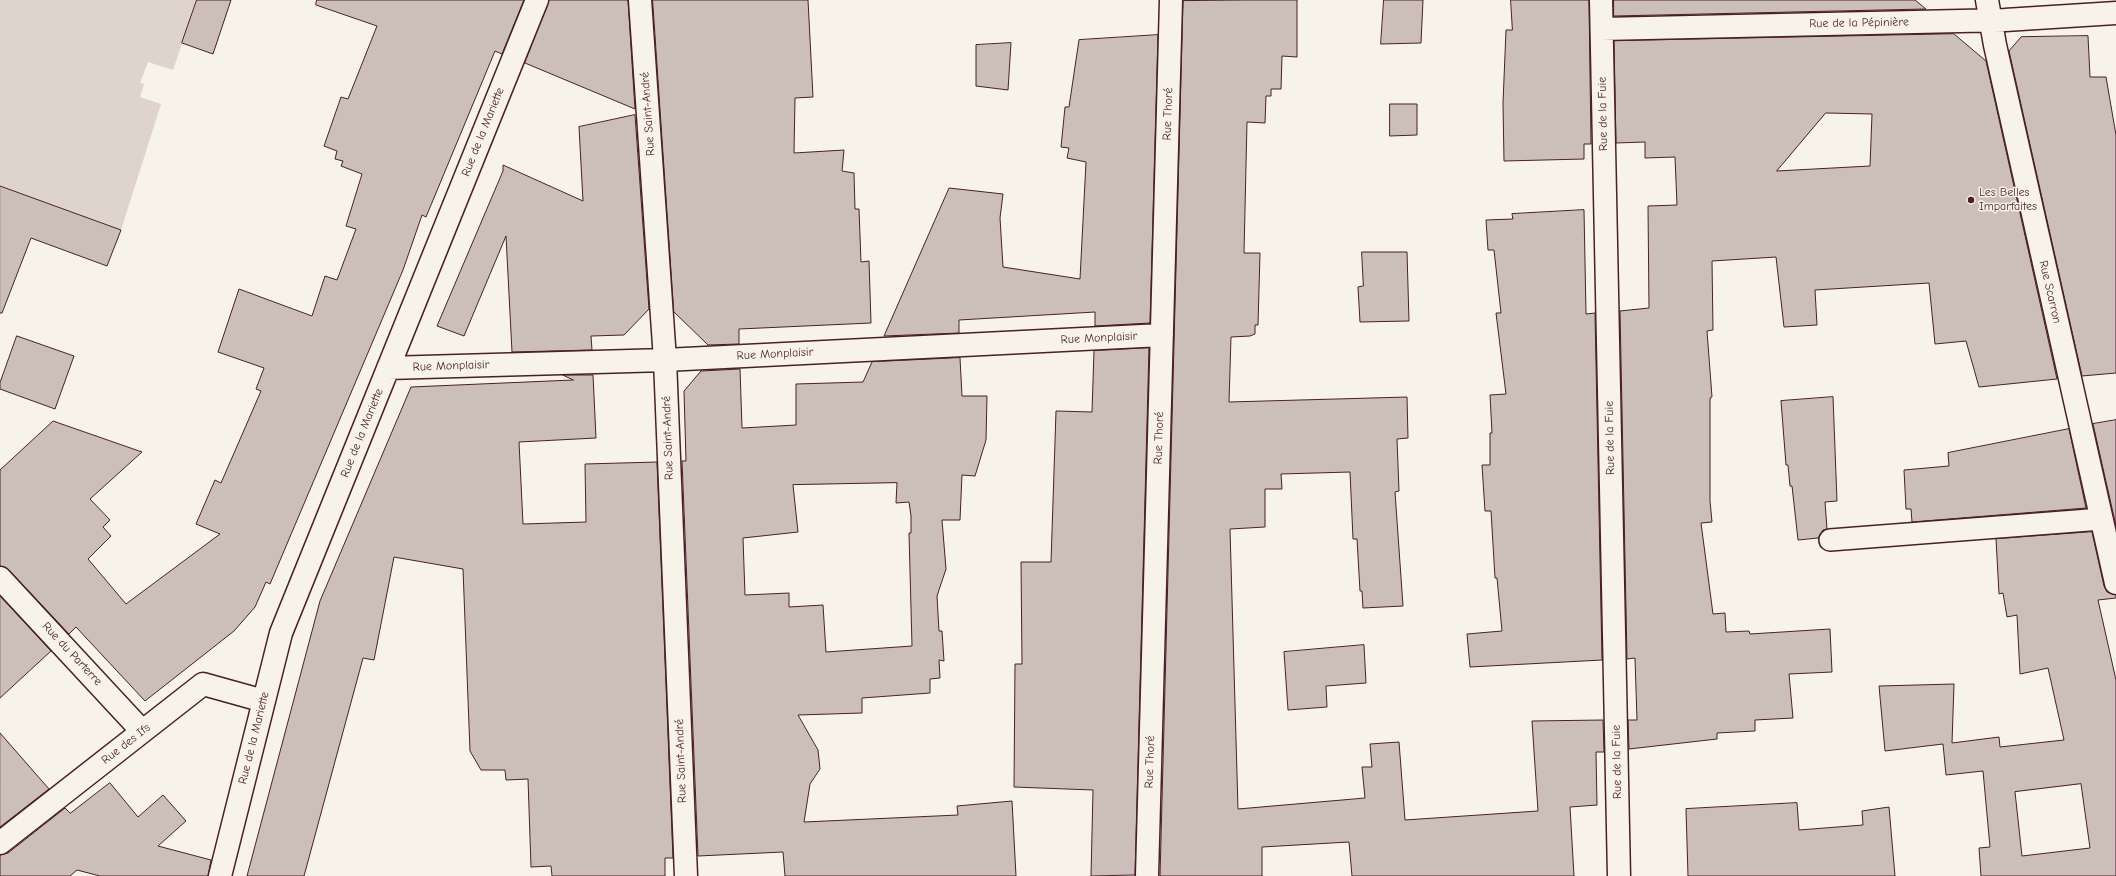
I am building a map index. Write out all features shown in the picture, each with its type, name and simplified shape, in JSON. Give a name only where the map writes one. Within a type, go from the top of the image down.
[{"type":"street","name":"Rue de la Mariette","points":[[220,876],[281,633],[537,0]]},
{"type":"street","name":"Rue Saint-André","points":[[640,0],[665,360],[686,876]]},
{"type":"street","name":"Rue Thoré","points":[[1147,876],[1171,0]]},
{"type":"street","name":"Rue de la Fuie","points":[[1601,0],[1619,876]]},
{"type":"street","name":"Rue de la Pépinière","points":[[1602,29],[1988,10],[2116,13]]},
{"type":"street","name":"Rue Scarron","points":[[1988,10],[2116,583]]},
{"type":"street","name":"Rue Monplaisir","points":[[388,368],[665,360],[1162,335]]},
{"type":"street","name":"Rue du Parterre","points":[[0,578],[142,731]]},
{"type":"street","name":"Rue des Ifs","points":[[0,843],[203,684],[264,701]]},
{"type":"lane","points":[[1830,540],[2102,519]]},
{"type":"shaded area","points":[[0,0],[197,0],[173,70],[148,62],[140,83],[144,84],[140,97],[161,104],[121,230],[0,186]]},
{"type":"building","points":[[197,0],[231,0],[213,54],[182,43]]},
{"type":"building","points":[[317,0],[524,0],[502,54],[495,51],[426,217],[422,215],[403,270],[270,584],[266,582],[255,607],[234,631],[145,701],[76,627],[69,634],[9,570],[0,566],[0,470],[53,421],[142,452],[90,499],[110,520],[103,527],[111,536],[88,559],[126,604],[220,534],[196,524],[215,480],[221,483],[261,391],[256,389],[264,368],[218,352],[239,289],[312,316],[325,276],[337,280],[356,229],[346,226],[362,174],[341,166],[343,161],[335,159],[337,151],[324,146],[341,97],[348,99],[377,26],[316,5]]},
{"type":"building","points":[[549,0],[628,0],[635,109],[525,63]]},
{"type":"building","points":[[653,0],[808,0],[813,97],[795,98],[794,153],[844,150],[842,171],[854,173],[855,209],[859,209],[861,262],[869,261],[871,323],[739,329],[739,344],[708,345],[674,312]]},
{"type":"building","points":[[1297,0],[1297,57],[1282,56],[1281,89],[1271,89],[1271,96],[1266,96],[1265,123],[1247,122],[1244,253],[1260,253],[1258,325],[1255,325],[1255,334],[1250,336],[1231,337],[1229,402],[1407,397],[1408,438],[1397,439],[1399,491],[1395,492],[1403,606],[1363,608],[1362,591],[1360,591],[1357,539],[1353,539],[1350,472],[1281,474],[1282,489],[1265,489],[1265,527],[1230,529],[1238,809],[1365,798],[1362,767],[1372,767],[1370,744],[1399,742],[1405,820],[1538,811],[1532,721],[1603,720],[1604,752],[1596,752],[1597,805],[1570,807],[1574,876],[1352,876],[1349,842],[1262,847],[1262,876],[1160,876],[1183,1]]},
{"type":"building","points":[[1384,0],[1423,0],[1421,43],[1381,44]]},
{"type":"building","points":[[1511,0],[1589,0],[1591,144],[1584,144],[1584,159],[1504,161],[1503,103],[1506,30],[1512,30]]},
{"type":"building","points":[[1614,0],[1915,0],[1926,9],[1614,16]]},
{"type":"building","points":[[1954,34],[1986,61],[2057,379],[1979,387],[1966,341],[1935,344],[1929,283],[1815,290],[1817,325],[1784,327],[1776,257],[1712,261],[1713,330],[1707,331],[1712,397],[1710,398],[1710,501],[1712,522],[1701,523],[1713,614],[1725,613],[1726,632],[1749,631],[1750,634],[1830,629],[1832,672],[1789,674],[1793,718],[1755,720],[1755,731],[1717,733],[1717,739],[1629,749],[1628,720],[1637,720],[1635,658],[1627,659],[1620,311],[1649,308],[1648,206],[1677,205],[1675,157],[1645,158],[1645,142],[1616,143],[1614,41]],"holes":[[[1826,113],[1872,114],[1870,166],[1777,171]]]},
{"type":"building","points":[[1158,35],[1150,323],[1095,326],[1095,312],[959,320],[959,333],[884,336],[949,188],[1003,194],[1000,218],[1003,267],[1080,279],[1086,162],[1067,158],[1069,148],[1061,147],[1065,107],[1069,107],[1079,40]]},
{"type":"building","points":[[2088,36],[2090,77],[2106,77],[2116,135],[2116,373],[2082,376],[2009,51],[2021,37]]},
{"type":"building","points":[[1011,43],[1008,90],[976,86],[976,45]]},
{"type":"building","points":[[1390,104],[1417,104],[1417,135],[1390,136]]},
{"type":"building","points":[[635,115],[649,309],[624,335],[591,336],[592,350],[512,352],[506,236],[464,336],[437,326],[503,171],[503,165],[583,201],[579,127]]},
{"type":"building","points":[[0,186],[121,230],[107,266],[31,238],[2,313],[0,313]]},
{"type":"building","points":[[1584,210],[1586,314],[1595,313],[1602,660],[1470,667],[1467,634],[1502,631],[1497,578],[1495,578],[1491,511],[1485,511],[1482,465],[1490,465],[1490,433],[1492,433],[1490,395],[1506,394],[1496,313],[1501,313],[1494,250],[1488,250],[1486,220],[1513,219],[1512,214]]},
{"type":"building","points":[[1362,252],[1407,252],[1409,321],[1360,322],[1358,287],[1363,286]]},
{"type":"building","points":[[17,336],[74,356],[55,409],[0,389],[0,383]]},
{"type":"building","points":[[1149,348],[1135,875],[1091,876],[1093,790],[1014,787],[1015,664],[1022,664],[1021,562],[1051,562],[1056,411],[1092,412],[1094,351]]},
{"type":"building","points":[[960,358],[962,396],[987,396],[986,440],[975,476],[962,475],[960,520],[942,520],[946,569],[937,596],[939,631],[942,631],[944,661],[939,660],[940,678],[930,679],[930,693],[862,698],[862,713],[798,715],[818,750],[820,769],[810,784],[804,822],[958,815],[957,806],[1012,801],[1016,876],[785,876],[783,852],[698,856],[682,461],[686,461],[684,391],[701,371],[740,369],[742,428],[796,425],[796,384],[863,382],[872,362]],"holes":[[[897,483],[896,503],[909,502],[911,516],[911,533],[909,533],[912,646],[826,652],[823,605],[789,607],[789,593],[745,595],[743,538],[798,532],[793,485]]]},
{"type":"building","points":[[563,375],[593,375],[596,438],[519,442],[523,524],[586,522],[585,464],[657,462],[673,858],[665,858],[665,876],[552,876],[551,866],[531,867],[528,779],[506,780],[505,770],[481,770],[470,751],[463,569],[394,557],[374,660],[363,658],[304,876],[247,876],[320,601],[411,387],[573,380]]},
{"type":"building","points":[[1833,397],[1837,501],[1825,502],[1827,529],[1823,530],[1818,538],[1798,540],[1792,486],[1790,486],[1788,465],[1786,465],[1781,401]]},
{"type":"building","points":[[2116,420],[2116,526],[2093,424]]},
{"type":"building","points":[[2069,429],[2086,508],[1912,522],[1911,509],[1906,509],[1904,470],[1949,466],[1948,453]]},
{"type":"building","points":[[2092,532],[2104,586],[2107,592],[2116,595],[2116,598],[2098,600],[2116,680],[2116,876],[1981,876],[1979,848],[1990,847],[1983,771],[1946,775],[1943,744],[1885,751],[1879,686],[1954,684],[1952,743],[1999,737],[2000,747],[2064,740],[2048,668],[2020,674],[2017,615],[2007,617],[2003,593],[1999,594],[1996,539]],"holes":[[[2081,784],[2090,848],[2022,856],[2015,792]]]},
{"type":"building","points":[[0,596],[51,651],[0,698]]},
{"type":"building","points":[[1364,645],[1366,683],[1326,686],[1327,707],[1288,710],[1284,652]]},
{"type":"building","points":[[0,733],[49,789],[0,827]]},
{"type":"building","points":[[110,783],[138,817],[163,795],[186,821],[158,846],[211,860],[208,876],[100,876],[77,870],[70,876],[0,876],[0,855],[8,853],[65,808],[70,813]]},
{"type":"building","points":[[1797,803],[1799,830],[1863,825],[1862,811],[1889,807],[1895,876],[1688,876],[1686,809]]},
{"type":"place","name":"Les Belles Imparfaites","points":[[1971,200]]}]
